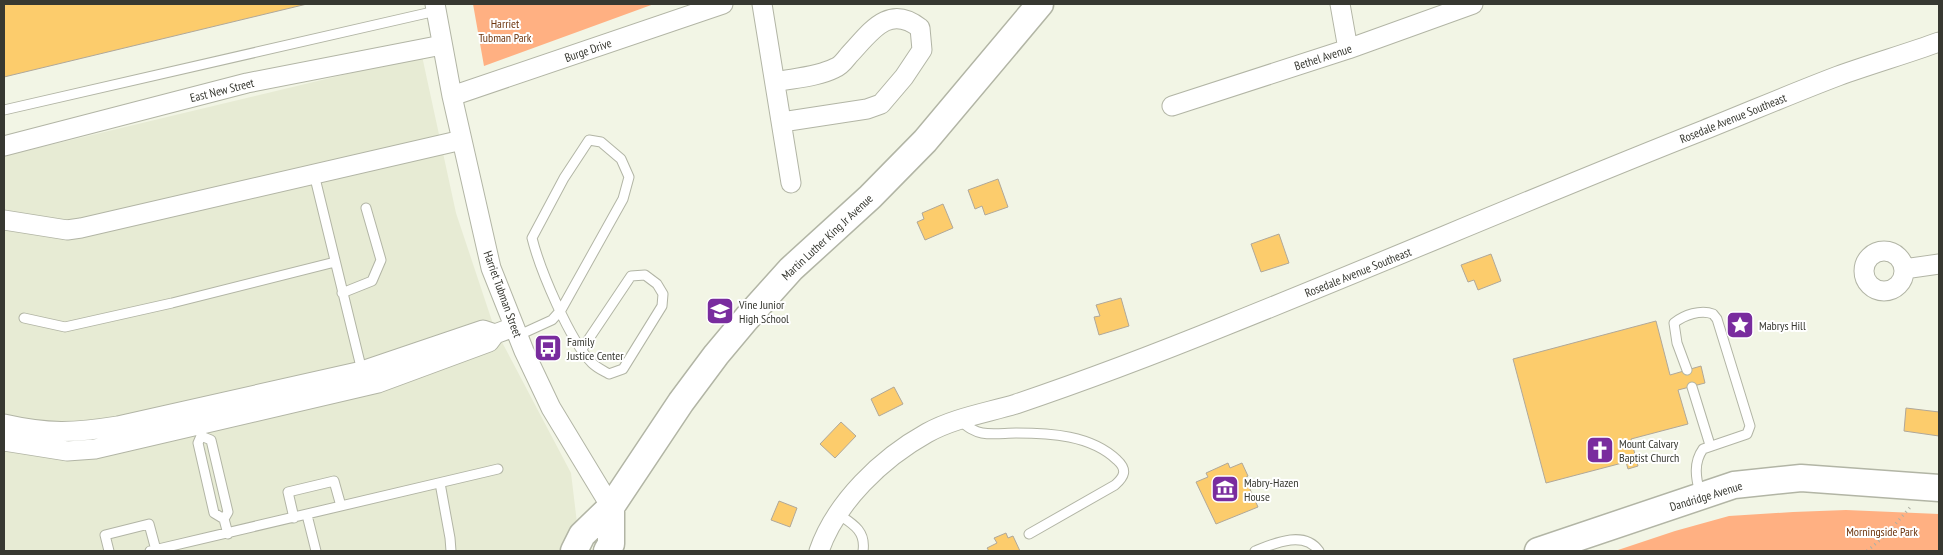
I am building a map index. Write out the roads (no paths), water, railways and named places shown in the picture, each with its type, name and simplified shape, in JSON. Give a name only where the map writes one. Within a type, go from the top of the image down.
[{"type":"main road","name":"Martin Luther King Jr Avenue","points":[[574,551],[582,535],[611,507],[681,402],[716,355],[747,318],[791,269],[870,197],[925,141],[1040,4]]},
{"type":"main road","name":"Dandridge Avenue","points":[[1538,551],[1734,485],[1801,478],[1934,487]]},
{"type":"main road","points":[[607,551],[611,544],[611,507]]},
{"type":"street","name":"Burge Drive","points":[[452,96],[723,4]]},
{"type":"street","points":[[762,4],[792,183]]},
{"type":"street","points":[[1340,4],[1348,49]]},
{"type":"street","name":"Bethel Avenue","points":[[1172,106],[1348,49],[1473,4]]},
{"type":"street","name":"Harriet Tubman Street","points":[[435,8],[452,96],[491,268],[516,332],[551,408],[611,507]]},
{"type":"street","points":[[775,82],[824,73],[838,67],[881,22],[894,18],[906,18],[920,28],[922,50],[904,77],[881,104],[867,109],[782,122]]},
{"type":"street","name":"Rosedale Avenue Southeast","points":[[819,551],[823,539],[838,514],[870,475],[897,451],[930,432],[959,420],[1014,404],[1164,350],[1838,76],[1939,42]]},
{"type":"street","name":"East New Street","points":[[4,146],[247,83],[442,45]]},
{"type":"street","points":[[4,220],[67,230],[81,228],[462,140]]},
{"type":"street","points":[[1904,269],[1939,264]]},
{"type":"street","points":[[4,424],[54,433],[81,432],[118,426],[199,423],[482,330],[495,334],[516,332]]},
{"type":"street","points":[[4,441],[67,451],[95,449],[199,423],[378,383],[490,342],[495,334]]},
{"type":"lane","points":[[4,110],[435,8]]},
{"type":"lane","points":[[516,332],[552,320],[561,310],[623,199],[629,177],[621,159],[601,142],[589,140],[564,178],[532,238],[536,256],[561,310],[575,340],[593,364],[609,374],[623,369],[662,306],[663,294],[658,284],[645,275],[631,276],[582,349]]},
{"type":"lane","points":[[314,174],[362,371]]},
{"type":"lane","points":[[342,293],[372,281],[381,260],[366,208]]},
{"type":"lane","points":[[24,318],[65,327],[172,303],[335,262]]},
{"type":"lane","points":[[1687,370],[1677,343],[1674,323],[1680,318],[1700,312],[1713,314],[1717,319],[1750,426],[1747,434],[1710,446],[1703,449],[1700,453],[1695,471],[1700,496]]},
{"type":"lane","points":[[1692,386],[1710,446]]},
{"type":"lane","points":[[959,420],[972,431],[984,433],[1057,434],[1085,441],[1107,452],[1119,461],[1124,471],[1123,478],[1115,485],[1029,534]]},
{"type":"lane","points":[[199,423],[210,440],[228,512],[224,519]]},
{"type":"lane","points":[[199,423],[198,443],[214,513],[224,519],[228,534]]},
{"type":"lane","points":[[109,551],[105,535],[149,524],[153,551],[180,548],[228,534],[498,469]]},
{"type":"lane","points":[[294,518],[288,492],[334,481],[341,506]]},
{"type":"lane","points":[[440,483],[451,551]]},
{"type":"lane","points":[[838,514],[855,525],[861,533],[864,545],[863,551]]},
{"type":"lane","points":[[307,515],[316,551]]},
{"type":"lane","points":[[1255,551],[1294,540],[1305,540],[1314,544],[1319,551]]},
{"type":"place","name":"Vine Junior High School","points":[[720,311]]},
{"type":"place","name":"Mabrys Hill","points":[[1740,325]]},
{"type":"place","name":"Family Justice Center","points":[[548,348]]},
{"type":"place","name":"Mount Calvary Baptist Church","points":[[1600,450]]},
{"type":"place","name":"Mabry-Hazen House","points":[[1225,489]]},
{"type":"park label","name":"Harriet Tubman Park","points":[[505,30]]},
{"type":"park label","name":"Morningside Park","points":[[1882,531]]}]
